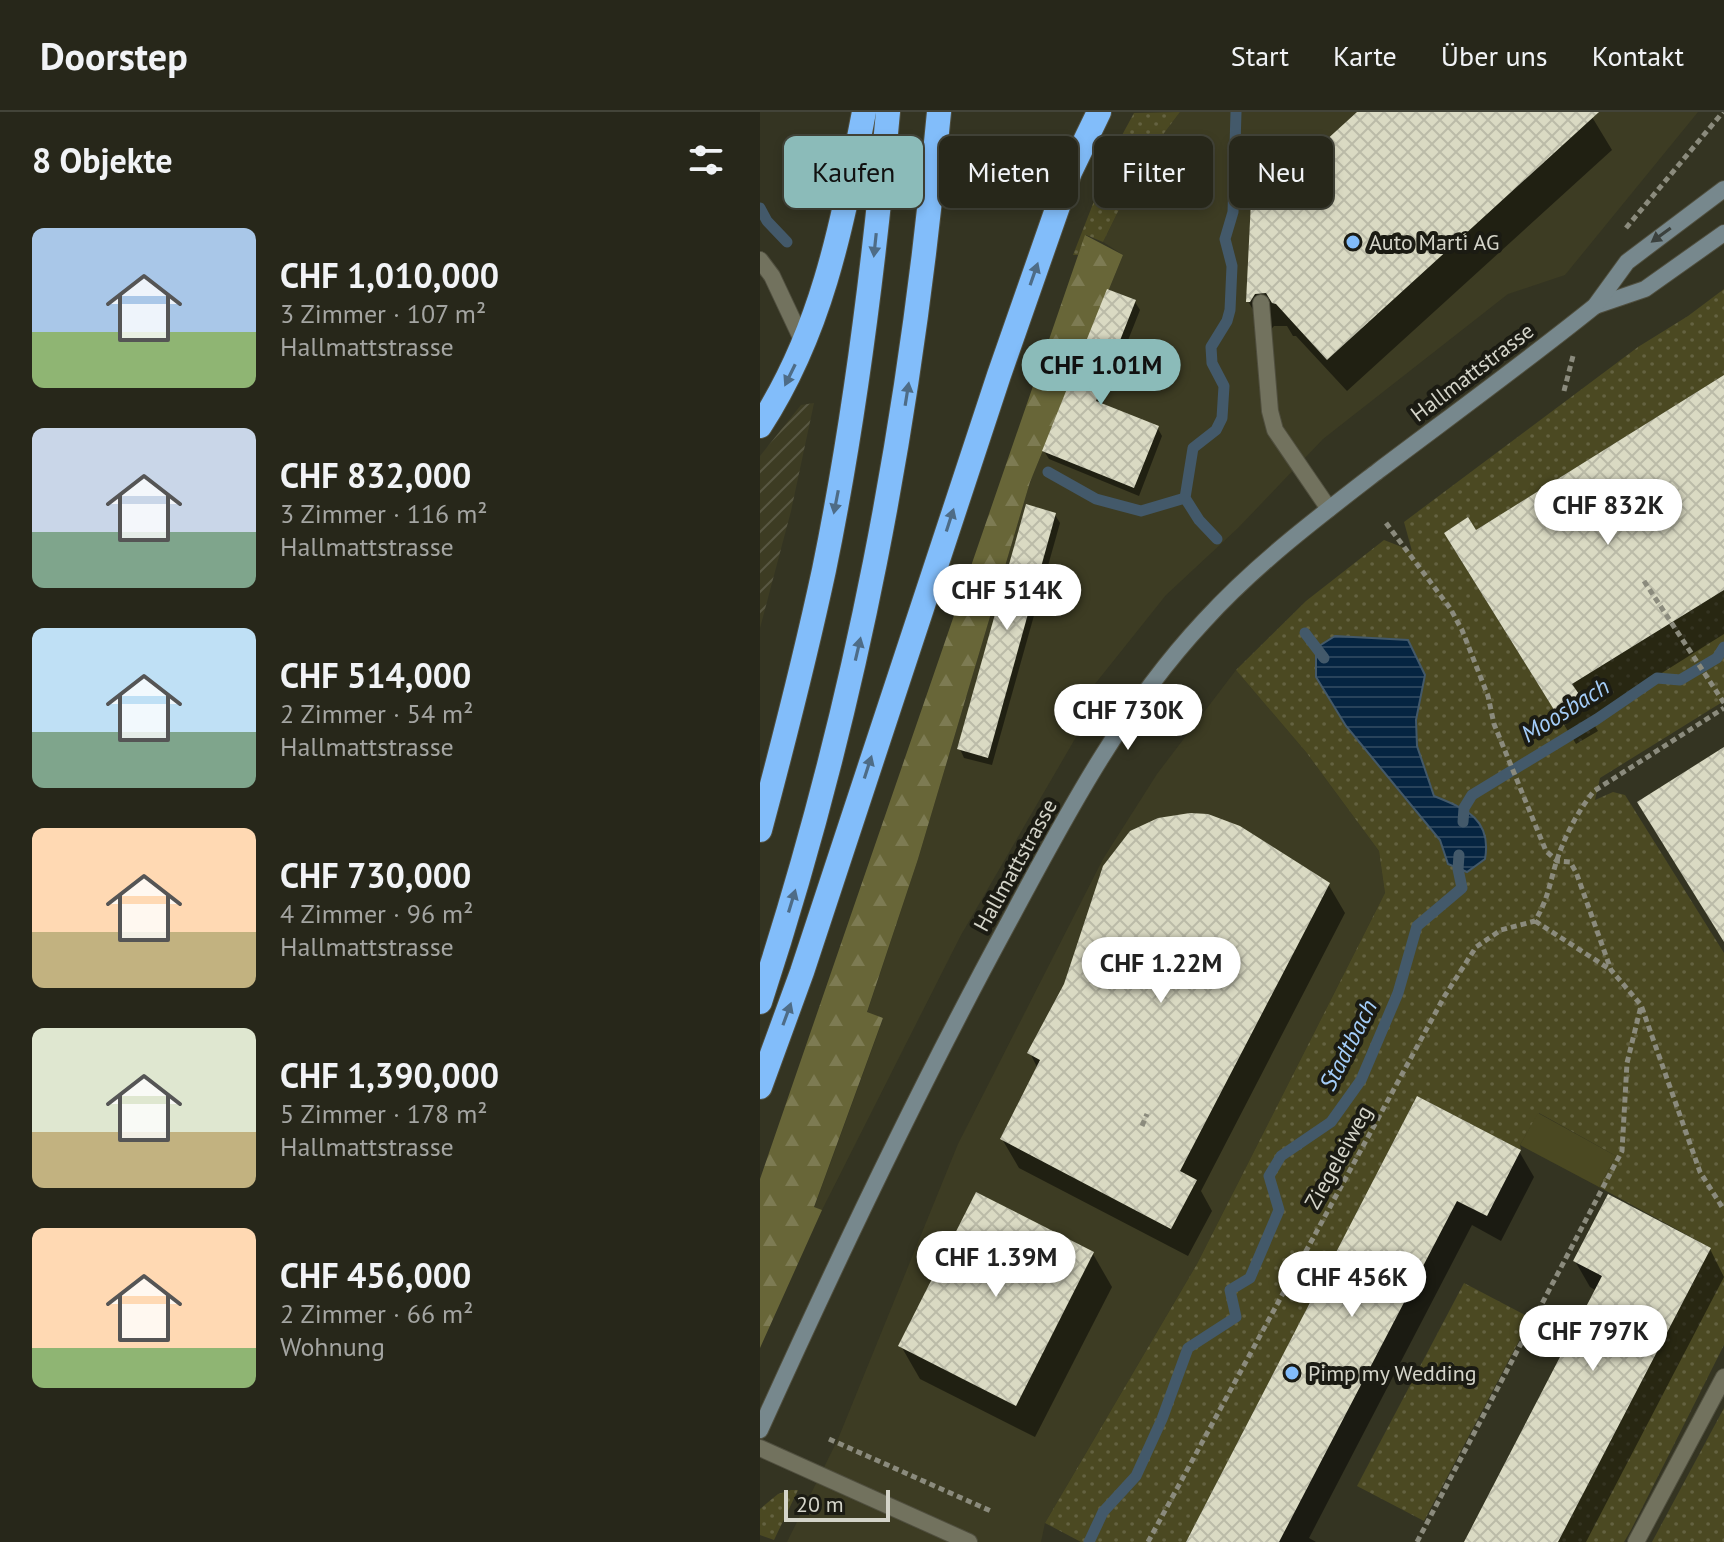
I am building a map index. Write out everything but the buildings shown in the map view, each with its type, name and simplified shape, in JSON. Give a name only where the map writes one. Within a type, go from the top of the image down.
[{"type":"highway","points":[[760,426],[789,377],[830,274],[864,112]]},
{"type":"highway","points":[[760,830],[804,660],[841,476],[871,281],[888,112]]},
{"type":"highway","points":[[760,1002],[831,762],[873,580],[922,285],[939,112]]},
{"type":"highway","points":[[760,1087],[802,972],[999,375],[1070,172],[1099,112]]},
{"type":"main road","name":"Hallmattstrasse","points":[[760,1430],[894,1144],[982,970],[1091,773],[1132,709],[1182,645],[1267,560],[1595,306],[1627,262],[1724,189]]},
{"type":"main road","name":"Hallmattstrasse","points":[[1595,306],[1645,289],[1724,233]]},
{"type":"street","points":[[760,260],[772,276],[804,344]]},
{"type":"street","points":[[1261,303],[1270,411],[1275,430],[1329,509]]},
{"type":"street","points":[[1636,1542],[1724,1377]]},
{"type":"street","points":[[760,1448],[969,1542]]},
{"type":"path","points":[[1628,226],[1723,112]]},
{"type":"path","points":[[1386,523],[1450,608],[1462,630],[1488,696],[1501,741],[1546,851],[1557,861],[1570,862],[1576,872],[1611,970]]},
{"type":"path","points":[[1644,581],[1724,706],[1594,791],[1581,808],[1557,861],[1549,897],[1535,921],[1611,970],[1641,1005],[1700,1172],[1724,1210]]},
{"type":"path","name":"Ziegeleiweg","points":[[1148,1542],[1444,997],[1476,947],[1501,930],[1535,921]]},
{"type":"path","points":[[1417,1542],[1622,1151],[1627,1063],[1641,1005]]},
{"type":"path","points":[[1142,1126],[1147,1114]]},
{"type":"path","points":[[829,1439],[993,1512]]},
{"type":"shaded area","points":[[1180,112],[1698,112],[1565,275],[1508,294],[1323,439],[1238,528],[1166,595],[1091,689],[1097,701],[961,935],[822,1210],[814,1208],[883,1019],[867,1013],[918,859],[1030,482],[1123,255],[1103,242],[1120,208],[1213,208],[1213,136],[1162,136]]},
{"type":"shaded area","points":[[1180,112],[1162,136],[1122,136],[1134,113]]},
{"type":"shaded area","points":[[1094,201],[1094,208],[1120,208],[1103,242],[1086,235],[1078,255],[1073,255]]},
{"type":"shaded area","points":[[1724,289],[1724,375],[1476,530],[1468,517],[1444,533],[1556,713],[1580,697],[1572,684],[1724,590],[1724,701],[1600,778],[1595,800],[1613,792],[1625,795],[1724,953],[1724,1345],[1624,1542],[1558,1542],[1711,1248],[1599,1187],[1616,1156],[1539,1113],[1520,1145],[1521,1150],[1417,1096],[1186,1542],[1081,1542],[1045,1523],[1197,1264],[1385,893],[1379,851],[1306,752],[1236,670],[1306,601],[1384,540],[1412,551],[1404,522],[1638,347]],"holes":[[[1425,675],[1416,720],[1417,746],[1434,797],[1464,808],[1467,872],[1448,864],[1440,840],[1394,784]]]},
{"type":"shaded area","points":[[814,403],[791,511],[760,628],[760,456],[801,405]]},
{"type":"shaded area","points":[[1236,670],[1306,752],[1379,851],[1385,893],[1197,1264],[1045,1523],[1041,1542],[787,1542],[838,1439],[958,1144],[1103,859],[1157,774]]},
{"type":"shaded area","points":[[1538,1113],[1616,1156],[1599,1187],[1520,1145]]},
{"type":"shaded area","points":[[1464,1283],[1531,1318],[1424,1521],[1357,1486]]},
{"type":"shaded area","points":[[1724,1408],[1724,1542],[1652,1542]]},
{"type":"shaded area","points":[[798,1490],[774,1540],[760,1535],[760,1509],[778,1494]]},
{"type":"green space","points":[[1085,235],[1123,255],[1030,482],[918,859],[867,1012],[883,1018],[814,1207],[822,1210],[760,1348],[760,1179]]},
{"type":"water","points":[[1335,636],[1408,640],[1425,675],[1416,720],[1417,746],[1434,796],[1474,817],[1484,834],[1485,859],[1467,872],[1448,864],[1440,840],[1346,726],[1316,677],[1316,648]]},
{"type":"waterway","name":"Stadtbach","points":[[1217,539],[1199,520],[1185,498],[1193,448],[1216,430],[1222,418],[1224,386],[1212,363],[1211,347],[1230,310],[1232,266],[1225,239],[1233,212],[1236,112]]},
{"type":"waterway","points":[[760,208],[767,221],[787,242]]},
{"type":"waterway","points":[[1048,472],[1096,499],[1141,511],[1185,498]]},
{"type":"waterway","name":"Stadtbach","points":[[1305,633],[1324,658]]},
{"type":"waterway","name":"Moosbach","points":[[1463,822],[1464,808],[1472,795],[1597,719],[1657,678],[1680,680],[1717,658],[1724,647]]},
{"type":"waterway","name":"Stadtbach","points":[[1089,1542],[1103,1512],[1136,1476],[1162,1419],[1188,1348],[1236,1317],[1230,1290],[1250,1278],[1279,1210],[1269,1176],[1281,1156],[1331,1122],[1361,1080],[1398,993],[1417,926],[1462,888],[1459,855]]},
{"type":"place","name":"Auto Marti AG","points":[[1353,242]]},
{"type":"place","name":"Pimp my Wedding","points":[[1292,1373]]}]
